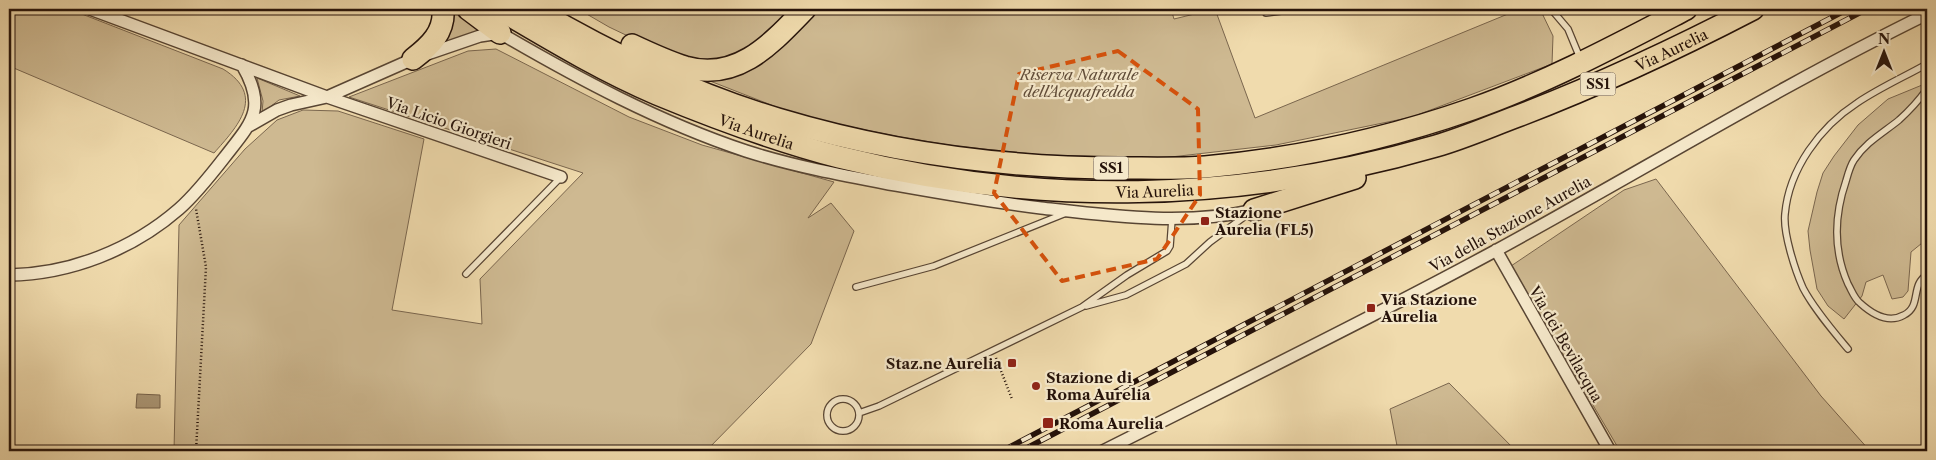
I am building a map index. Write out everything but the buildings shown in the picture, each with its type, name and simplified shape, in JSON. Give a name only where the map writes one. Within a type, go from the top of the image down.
[{"type":"highway","points":[[413,59],[428,47],[438,34],[443,22],[443,9]]},
{"type":"highway","points":[[468,9],[500,33]]},
{"type":"highway","name":"Via Aurelia","points":[[499,9],[571,51],[657,94],[739,126],[835,156],[910,172],[965,181],[1025,187],[1120,192],[1199,190],[1303,176],[1342,169],[1436,146],[1532,111],[1619,75],[1753,9]]},
{"type":"highway","name":"Via Aurelia","points":[[534,9],[651,70],[725,101],[779,120],[849,138],[929,154],[1002,163],[1065,167],[1193,168],[1274,158],[1337,146],[1399,132],[1472,109],[1519,91],[1582,62],[1686,9]]},
{"type":"highway","points":[[564,9],[661,58],[686,67],[713,70],[734,66],[753,56],[774,41],[805,9]]},
{"type":"highway","points":[[1254,210],[1371,174],[1436,146]]},
{"type":"street","name":"Via Licio Giorgieri","points":[[90,9],[327,97],[561,177]]},
{"type":"street","name":"Via della Stazione Aurelia","points":[[1103,451],[1366,319],[1496,250],[1787,86],[1927,14]]},
{"type":"street","name":"Via Licio Giorgieri","points":[[11,277],[63,269],[104,255],[156,227],[180,209],[250,126],[282,108],[327,97],[413,59],[480,36],[500,33]]},
{"type":"street","name":"Via Aurelia","points":[[500,33],[581,79],[632,105],[686,129],[746,151],[820,171],[930,192],[1071,212],[1172,219],[1213,218],[1254,210]]},
{"type":"street","points":[[242,65],[254,92],[254,108],[250,126]]},
{"type":"street","name":"Via dei Bevilacqua","points":[[1496,250],[1610,451]]},
{"type":"lane","points":[[1266,13],[1297,9]]},
{"type":"lane","points":[[1556,10],[1568,28],[1582,62]]},
{"type":"lane","points":[[1848,350],[1804,288],[1790,250],[1784,215],[1790,190],[1804,158],[1823,132],[1856,104],[1927,64]]},
{"type":"lane","points":[[1927,89],[1900,119],[1869,141],[1853,162],[1838,209],[1836,232],[1837,249],[1845,276],[1855,298],[1868,311],[1877,316],[1894,318],[1905,315],[1910,311],[1914,304],[1918,283],[1927,275]]},
{"type":"lane","points":[[466,274],[561,177]]},
{"type":"lane","points":[[1082,307],[1126,295],[1179,268],[1210,242],[1254,210]]},
{"type":"lane","points":[[856,287],[934,266],[1071,212]]},
{"type":"lane","points":[[859,413],[879,406],[1082,307],[1127,275],[1167,251],[1170,246],[1172,219]]},
{"type":"lane","points":[[842,399],[853,402],[859,413],[856,425],[844,431],[834,429],[826,419],[828,407],[836,400],[842,399]]},
{"type":"path","points":[[193,194],[206,267],[196,451]]},
{"type":"path","points":[[993,350],[1012,399]]},
{"type":"highlighted area","points":[[1118,51],[1198,109],[1200,195],[1157,259],[1062,281],[994,193],[1019,74]]},
{"type":"green space","points":[[9,9],[69,9],[223,69],[236,79],[243,90],[246,101],[239,122],[214,153],[9,66]]},
{"type":"green space","points":[[453,9],[487,29],[440,47],[452,26]]},
{"type":"green space","name":"Riserva Naturale dell'Acquafredda","points":[[578,9],[1171,9],[1174,19],[1215,9],[1255,118],[1520,9],[1540,9],[1553,36],[1552,64],[1412,117],[1276,145],[1162,158],[1042,155],[955,146],[900,137],[789,112],[710,81],[670,56],[609,27]]},
{"type":"green space","points":[[496,49],[629,117],[702,145],[834,182],[808,218],[831,203],[854,231],[811,344],[706,451],[174,451],[179,225],[245,149],[277,120],[303,110],[338,111],[424,139],[392,310],[482,324],[480,279],[583,173],[349,97],[468,51]]},
{"type":"green space","points":[[257,78],[300,96],[279,100],[262,113],[263,101]]},
{"type":"green space","points":[[1927,83],[1927,239],[1911,252],[1908,291],[1903,297],[1892,299],[1883,275],[1866,282],[1862,296],[1844,319],[1828,306],[1817,289],[1810,250],[1808,231],[1823,173],[1858,125],[1888,99]]},
{"type":"green space","points":[[1656,179],[1821,396],[1870,451],[1620,451],[1511,266],[1624,190]]},
{"type":"green space","points":[[1449,383],[1516,451],[1398,451],[1390,409]]},
{"type":"shaded area","points":[[137,394],[160,395],[160,408],[136,408]]},
{"type":"railway","points":[[1002,451],[1848,9]]},
{"type":"railway","points":[[1021,451],[1867,9]]},
{"type":"place","name":"Stazione Aurelia (FL5)","points":[[1205,221]]},
{"type":"place","name":"Via Stazione Aurelia","points":[[1371,308]]},
{"type":"place","name":"Staz.ne Aurelia","points":[[1012,363]]},
{"type":"place","name":"Stazione di Roma Aurelia","points":[[1036,386]]},
{"type":"place","name":"Roma Aurelia","points":[[1048,423]]}]
